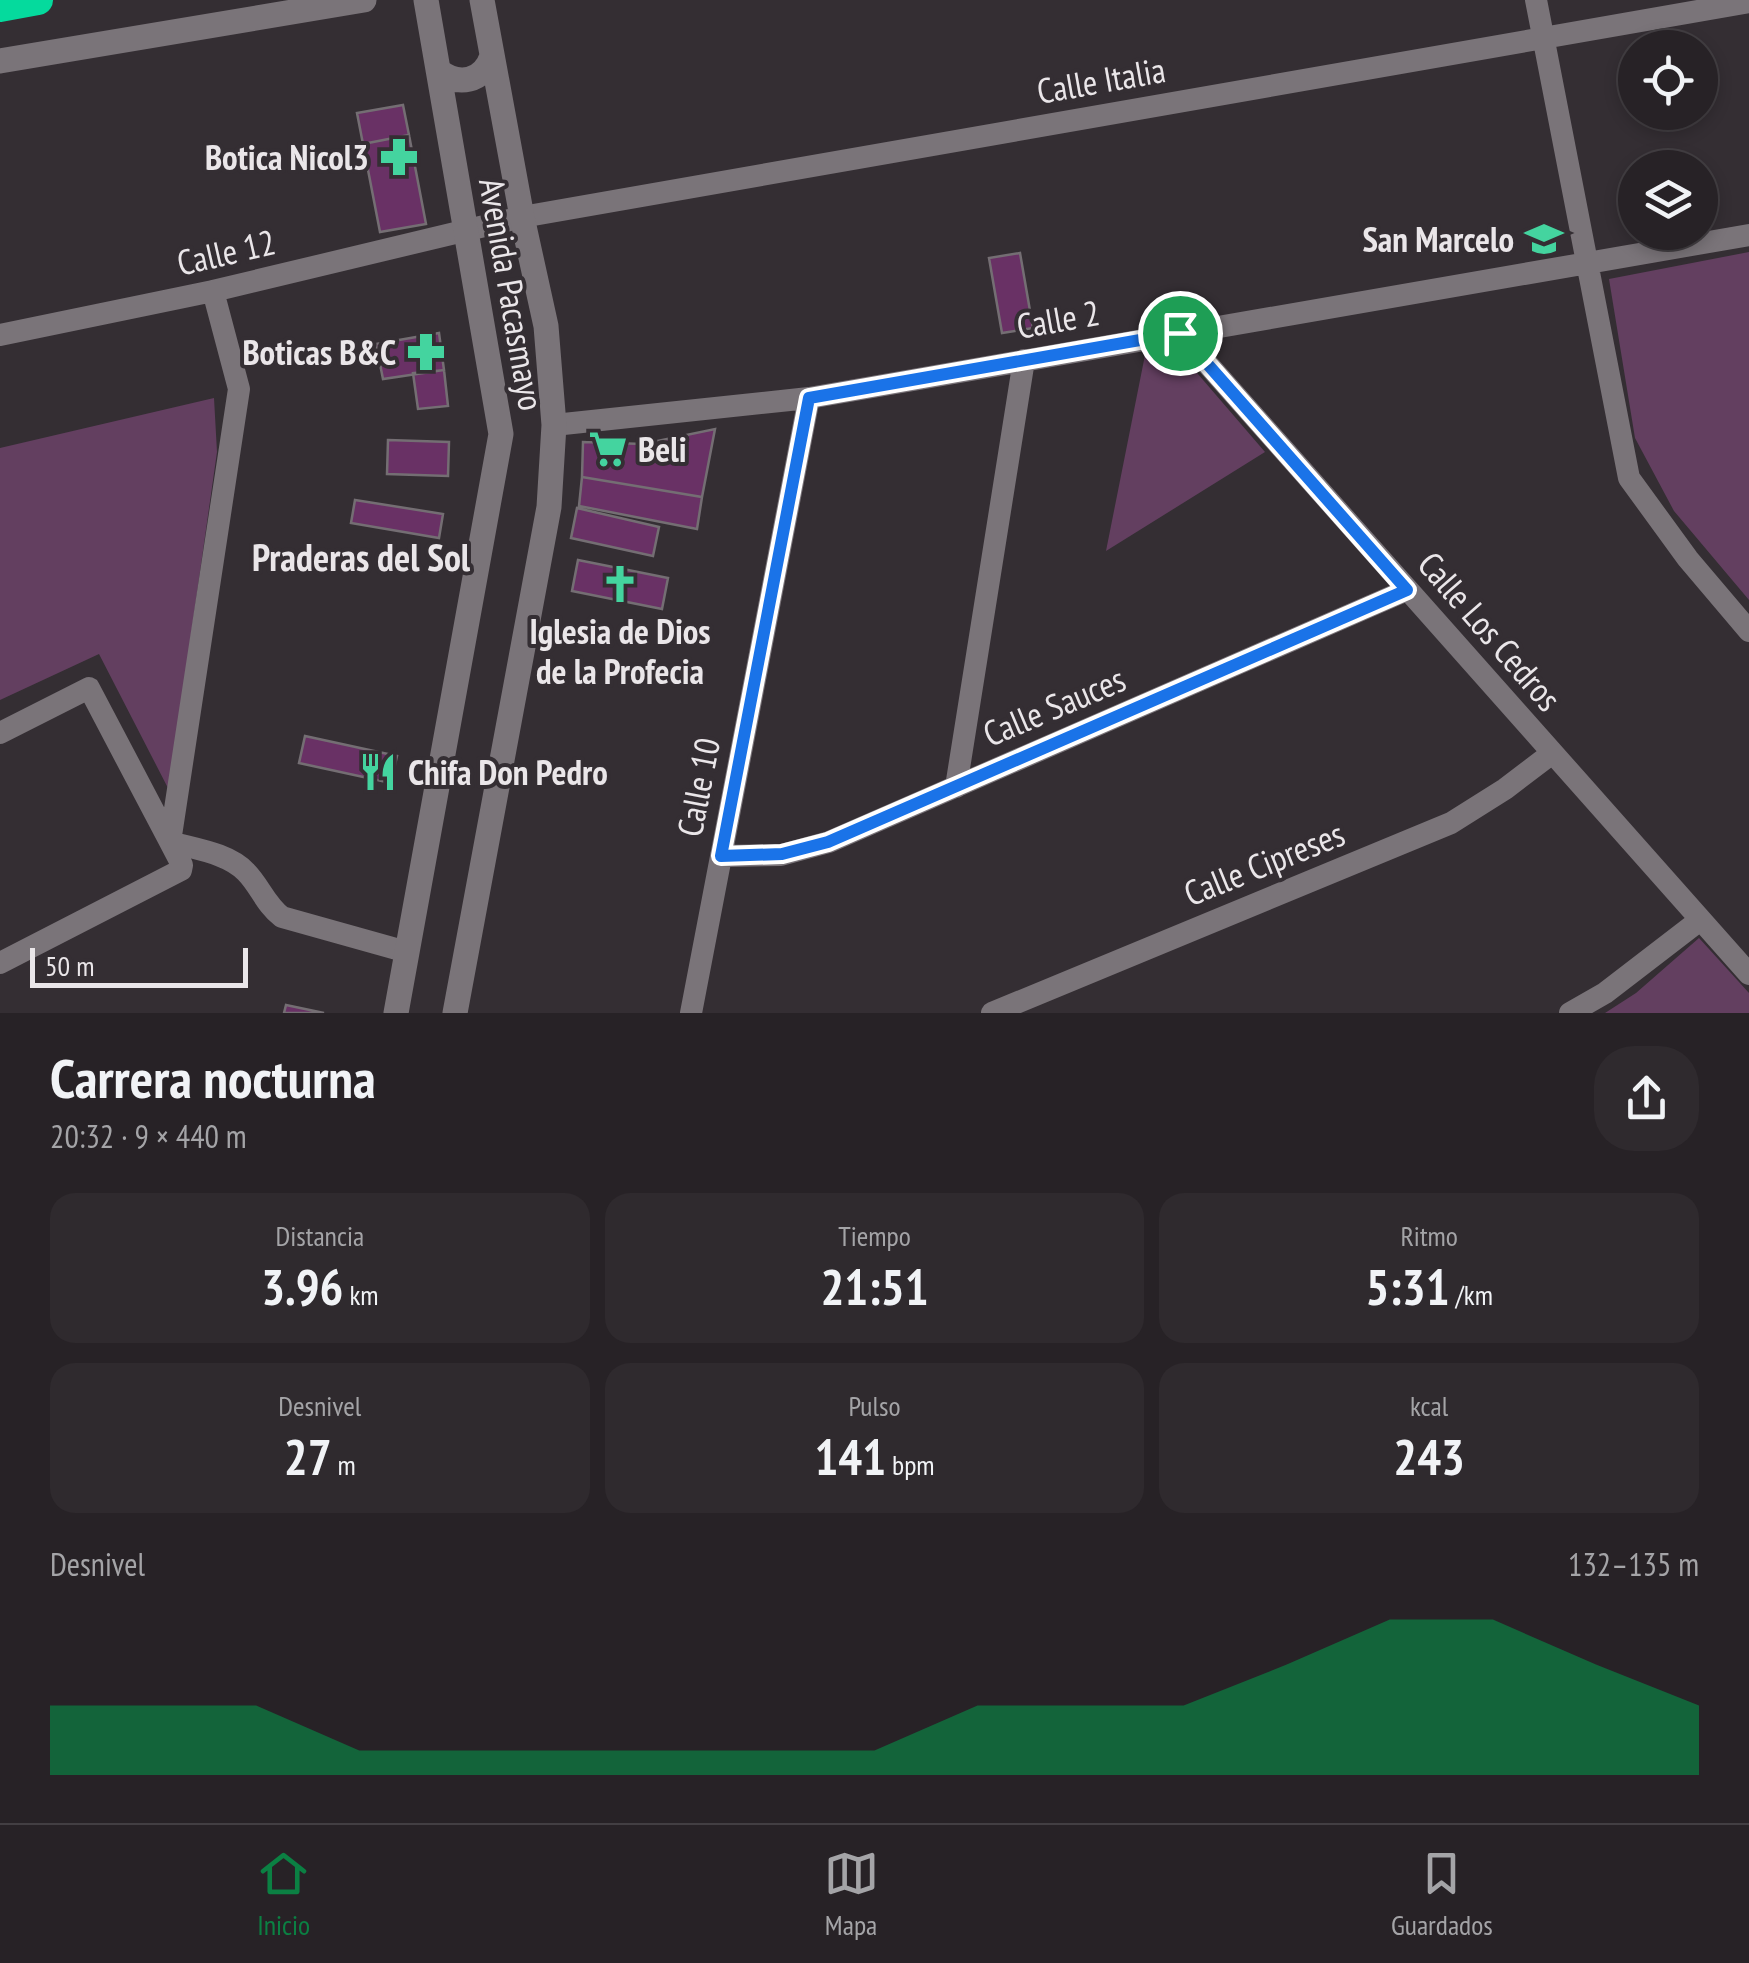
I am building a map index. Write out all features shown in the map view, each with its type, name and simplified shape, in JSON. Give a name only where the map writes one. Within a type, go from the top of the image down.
[{"type":"highway","points":[[0,7],[38,0]]},
{"type":"main road","points":[[0,61],[364,0]]},
{"type":"main road","name":"Avenida Pacasmayo","points":[[396,1013],[500,434],[426,0]]},
{"type":"main road","name":"Avenida Pacasmayo","points":[[455,1013],[548,507],[554,425],[546,326],[482,0]]},
{"type":"main road","points":[[438,70],[454,80],[474,78],[489,65],[492,56]]},
{"type":"street","points":[[1536,0],[1629,478],[1688,559],[1749,631]]},
{"type":"street","name":"Calle Italia","points":[[466,232],[522,218],[1749,2]]},
{"type":"street","name":"Calle 12","points":[[0,335],[213,291],[466,232]]},
{"type":"street","name":"Calle 2","points":[[554,425],[809,398],[1749,235]]},
{"type":"street","points":[[170,842],[238,389],[213,291]]},
{"type":"street","name":"Calle Los Cedros","points":[[1180,333],[1749,974]]},
{"type":"street","points":[[956,786],[1024,360]]},
{"type":"street","name":"Calle 10","points":[[691,1013],[809,398]]},
{"type":"street","name":"Calle Sauces","points":[[721,856],[782,854],[828,842],[1407,590]]},
{"type":"street","points":[[0,733],[89,688],[182,864],[178,874],[0,963]]},
{"type":"street","name":"Calle Cipreses","points":[[992,1013],[1452,823],[1551,754]]},
{"type":"street","points":[[170,842],[231,860],[248,873],[269,906],[282,916],[407,952]]},
{"type":"street","points":[[1570,1013],[1606,993],[1700,920]]},
{"type":"shaded area","points":[[1749,252],[1749,600],[1674,511],[1635,438],[1609,279]]},
{"type":"shaded area","points":[[1173,345],[1265,452],[1106,551],[1145,355]]},
{"type":"shaded area","points":[[214,398],[217,452],[169,790],[99,654],[0,700],[0,448]]},
{"type":"shaded area","points":[[1699,938],[1749,993],[1749,1013],[1605,1013],[1636,993]]},
{"type":"building","points":[[403,105],[409,135],[363,144],[357,113]]},
{"type":"building","points":[[409,135],[426,224],[380,232],[363,144]]},
{"type":"building","points":[[1020,253],[1033,328],[1002,333],[989,258]]},
{"type":"building","points":[[439,333],[444,370],[383,379],[376,344]]},
{"type":"building","points":[[444,370],[448,406],[418,409],[413,373]]},
{"type":"building","points":[[715,429],[702,497],[582,477],[583,442],[643,444]]},
{"type":"building","points":[[388,440],[449,442],[448,476],[387,474]]},
{"type":"building","points":[[582,477],[702,497],[697,529],[579,506]]},
{"type":"building","points":[[355,500],[443,514],[439,538],[351,523]]},
{"type":"building","points":[[577,508],[659,527],[653,556],[571,538]]},
{"type":"building","name":"Iglesia de Dios de la Profecia","points":[[578,560],[668,578],[662,609],[572,591]]},
{"type":"building","points":[[305,736],[397,756],[391,783],[299,763]]},
{"type":"building","points":[[286,1005],[324,1013],[284,1013]]},
{"type":"place","name":"Botica Nicol3","points":[[399,157]]},
{"type":"place","name":"San Marcelo","points":[[1544,239]]},
{"type":"place","name":"Boticas B&C","points":[[426,352]]},
{"type":"place","name":"Beli","points":[[608,449]]},
{"type":"place","name":"Iglesia de Dios de la Profecia","points":[[620,584]]},
{"type":"place","name":"Chifa Don Pedro","points":[[378,772]]},
{"type":"district","name":"Praderas del Sol","points":[[361,556]]},
{"type":"route","points":[[1180,333],[1407,590],[828,842],[782,854],[721,856],[809,398],[1180,333]]}]
